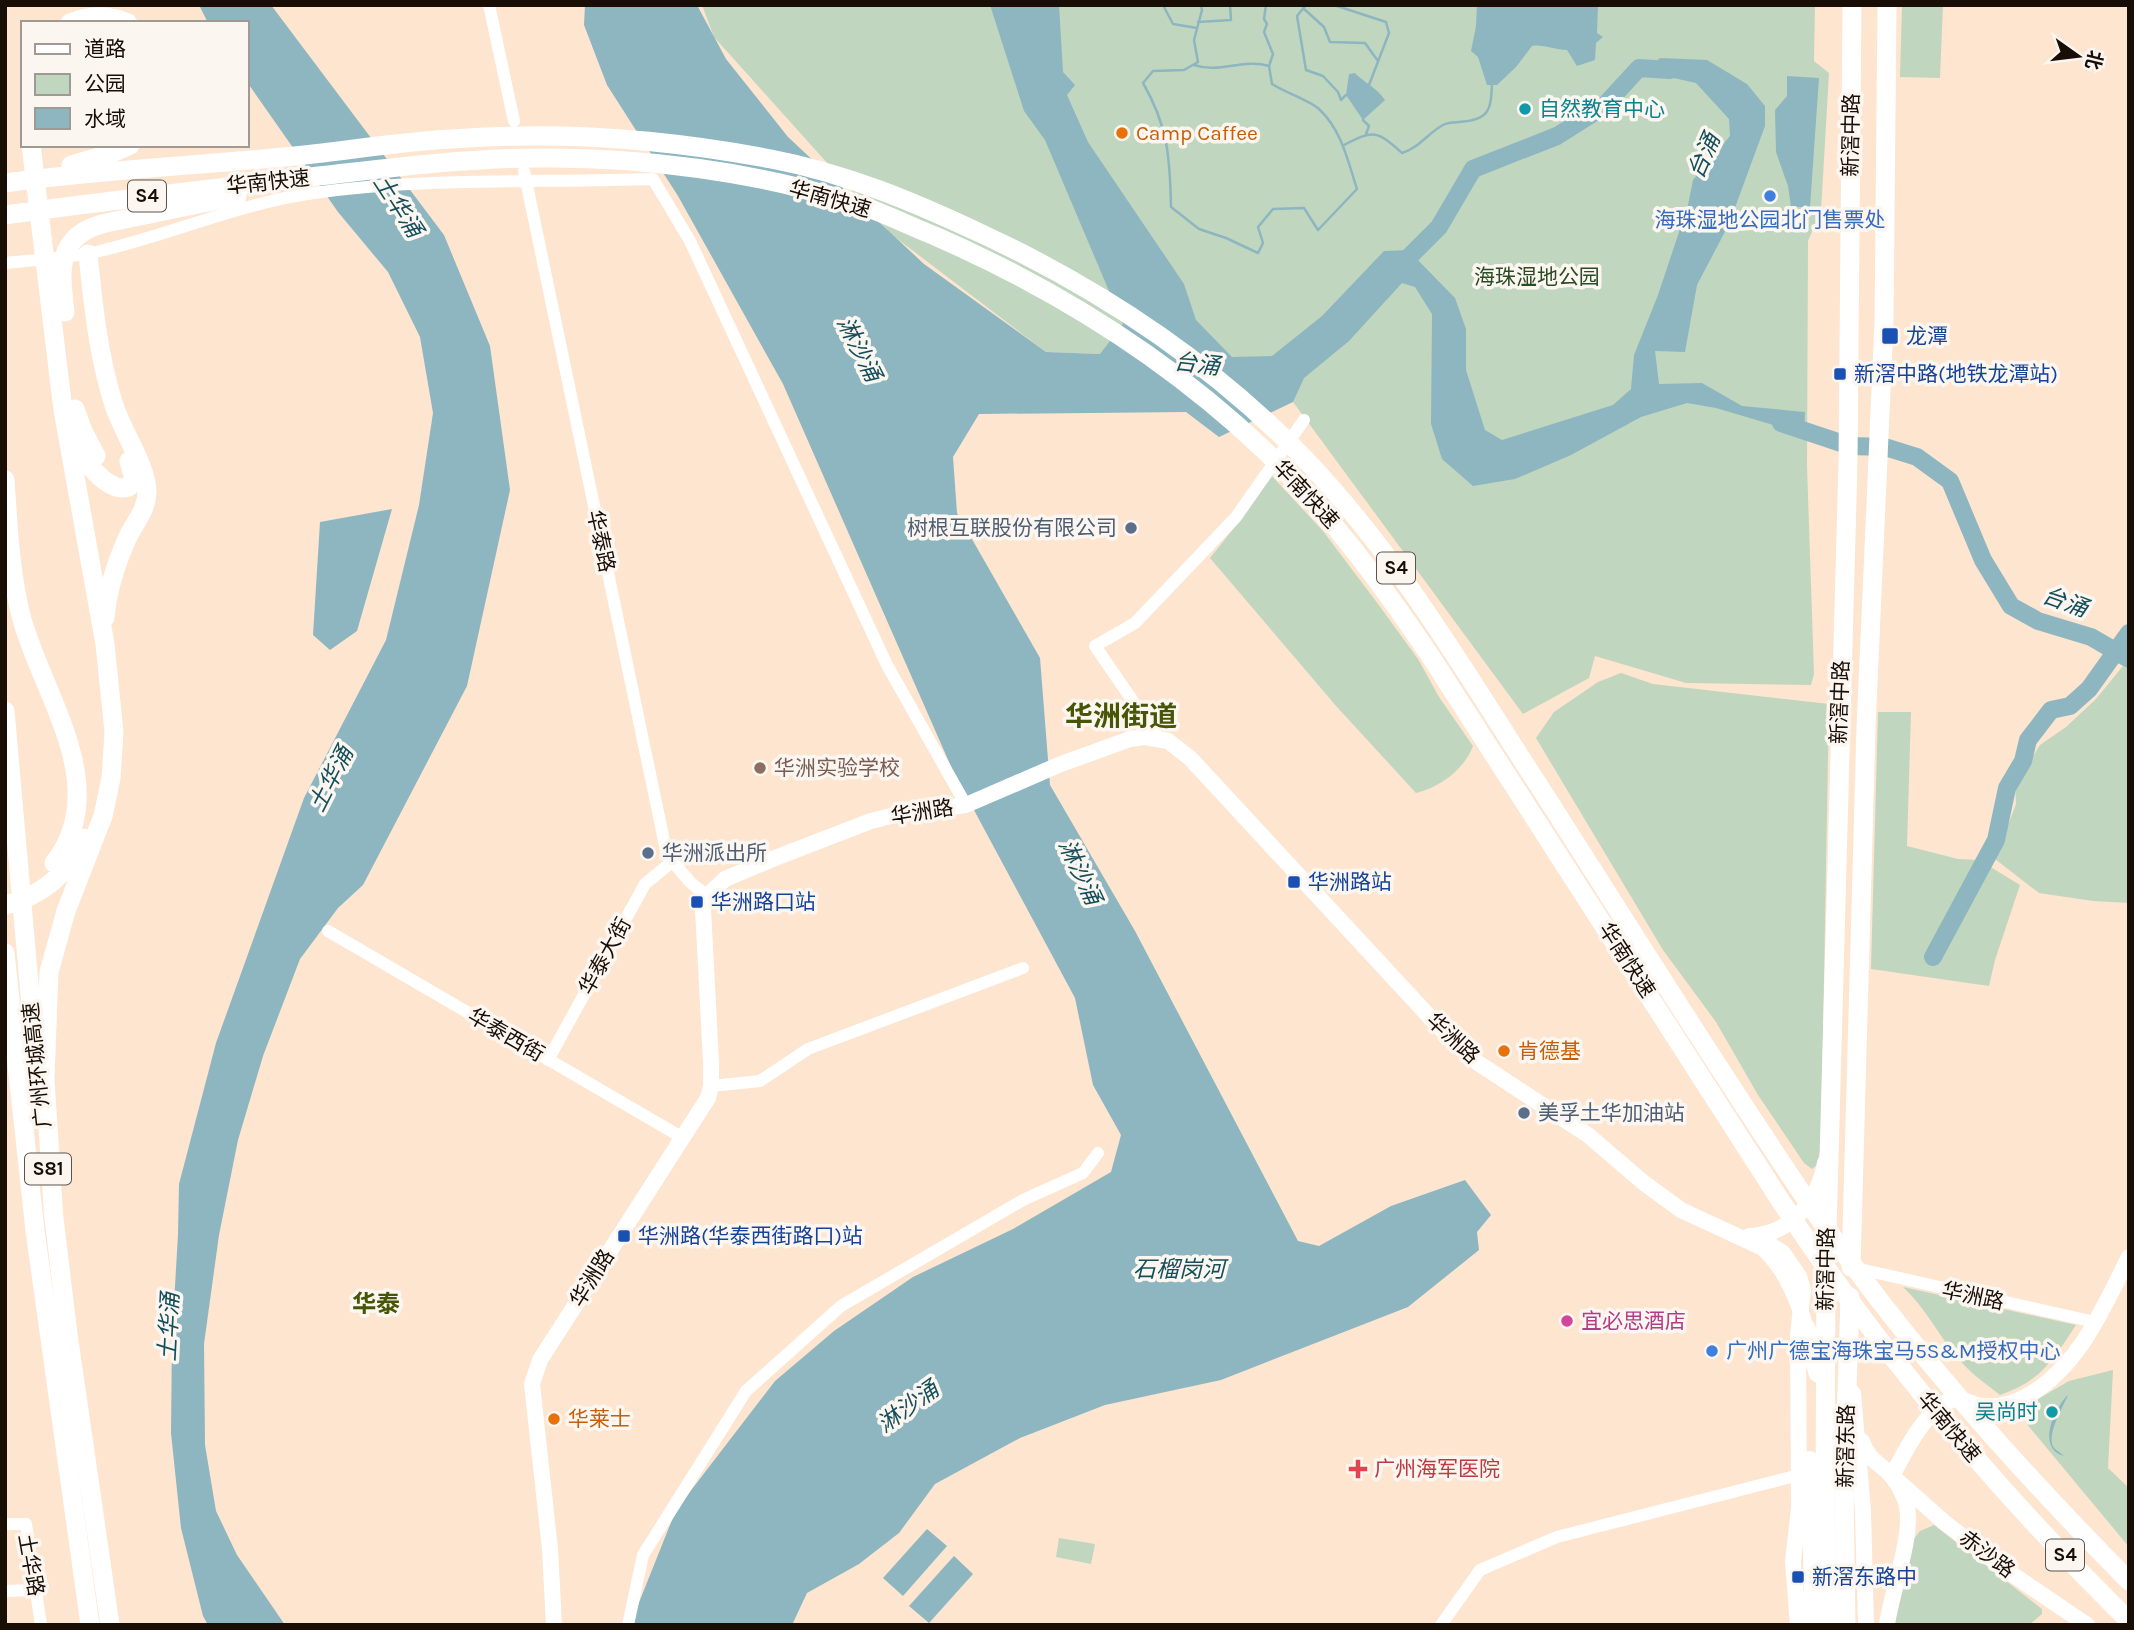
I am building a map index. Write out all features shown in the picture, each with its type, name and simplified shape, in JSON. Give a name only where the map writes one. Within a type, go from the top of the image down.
[{"type":"highway","name":"新滘中路","points":[[1825,1399],[1829,1133],[1848,462],[1852,5]]},
{"type":"highway","name":"新滘中路","points":[[1851,1267],[1866,728],[1881,409],[1887,5]]},
{"type":"highway","points":[[78,21],[97,16],[122,21]]},
{"type":"highway","name":"华南快速","points":[[10,183],[81,173],[284,157],[442,139],[564,136],[664,143],[775,159],[815,169],[896,196],[1034,258],[1130,315],[1260,415],[1329,485],[1380,546],[1453,651],[1685,1013],[1842,1251],[1986,1429],[2129,1580]]},
{"type":"highway","points":[[31,147],[114,732],[111,778],[97,834],[66,911],[49,972],[45,1079],[54,1221]]},
{"type":"highway","points":[[10,183],[126,147]]},
{"type":"highway","name":"华南快速","points":[[5,215],[452,161],[552,158],[639,163],[772,183],[850,201],[1009,270],[1094,319],[1151,357],[1265,451],[1340,531],[1431,657],[1812,1248],[1894,1360],[1950,1430],[2002,1489],[2129,1621]]},
{"type":"highway","points":[[5,905],[29,897],[54,881],[73,859],[86,832],[99,783],[102,749],[99,611],[83,516],[78,451],[69,409],[61,277],[65,253],[79,235],[93,226],[212,202],[289,180]]},
{"type":"highway","points":[[78,451],[91,469],[110,484],[120,489],[132,484],[134,473],[103,398],[95,358],[84,254]]},
{"type":"highway","points":[[84,254],[107,385],[146,483],[145,506],[126,542],[99,611]]},
{"type":"highway","points":[[69,409],[110,480],[120,489]]},
{"type":"highway","points":[[5,480],[10,542],[20,610],[27,637],[66,736],[75,768],[77,801],[67,843],[60,855],[43,874],[23,886],[5,891]]},
{"type":"highway","points":[[100,646],[106,613],[126,542]]},
{"type":"highway","name":"广州环城高速","points":[[5,711],[26,955],[54,1221],[110,1625]]},
{"type":"highway","name":"广州环城高速","points":[[5,953],[35,1231],[90,1625]]},
{"type":"highway","points":[[5,1030],[35,1231]]},
{"type":"highway","name":"新滘东路","points":[[1832,1620],[1844,1485],[1851,1267]]},
{"type":"highway","points":[[1804,1320],[1825,1399],[1804,1467]]},
{"type":"highway","name":"新滘东路","points":[[1825,1399],[1832,1620]]},
{"type":"main road","name":"华洲路","points":[[554,1625],[548,1526],[532,1384],[535,1370],[642,1199],[703,1109],[711,1086],[703,909],[707,896],[732,875],[871,821],[966,805],[1061,764],[1130,739],[1144,737],[1168,741],[1190,758],[1420,1007],[1478,1063],[1588,1135],[1681,1210],[1751,1241],[1774,1258],[1804,1320]]},
{"type":"main road","points":[[1733,1234],[1767,1234],[1788,1223],[1804,1210],[1816,1193],[1825,1167],[1829,1133]]},
{"type":"main road","points":[[1892,1476],[1922,1425],[1954,1399],[1980,1406],[2012,1404],[2051,1378],[2075,1355],[2129,1257]]},
{"type":"main road","points":[[1798,1625],[1793,1562],[1804,1467],[1798,1335],[1804,1320]]},
{"type":"main road","points":[[1848,1343],[1858,1429],[1866,1625]]},
{"type":"main road","name":"赤沙路","points":[[1858,1429],[1871,1460],[2006,1570],[2087,1625]]},
{"type":"main road","points":[[1804,1467],[1832,1620]]},
{"type":"main road","points":[[1863,1511],[1870,1483],[1875,1477],[1892,1476]]},
{"type":"main road","points":[[1887,1625],[1907,1534],[1907,1504],[1892,1476]]},
{"type":"main road","points":[[1907,1534],[1924,1520],[1932,1518],[1944,1522]]},
{"type":"street","points":[[489,5],[514,121]]},
{"type":"street","points":[[5,263],[84,254],[313,193],[415,182],[526,176],[653,179],[690,241],[887,665],[966,805]]},
{"type":"street","name":"华泰路","points":[[526,176],[667,855],[690,882],[707,896]]},
{"type":"street","points":[[1159,739],[1095,646],[1135,623],[1236,517],[1304,419]]},
{"type":"street","name":"华泰大街","points":[[548,1060],[645,884],[673,861]]},
{"type":"street","name":"华泰西街","points":[[328,931],[683,1138]]},
{"type":"street","points":[[711,1086],[760,1081],[807,1049],[1023,968]]},
{"type":"street","points":[[628,1625],[643,1555],[746,1391],[841,1306],[1023,1200],[1083,1173],[1098,1153]]},
{"type":"street","name":"华洲路","points":[[1851,1267],[2095,1322]]},
{"type":"street","points":[[1441,1625],[1480,1570],[1546,1542],[1804,1467]]},
{"type":"street","name":"土华路","points":[[5,1524],[26,1524],[41,1625]]},
{"type":"street","points":[[5,1591],[36,1590]]},
{"type":"green space","name":"海珠湿地公园","points":[[702,5],[1815,5],[1814,61],[1829,73],[1821,211],[1808,241],[1807,466],[1814,674],[1811,685],[1686,683],[1595,656],[1589,678],[1523,714],[1293,402],[1100,354],[1046,352],[891,234],[714,37]]},
{"type":"green space","points":[[1902,5],[1943,5],[1940,78],[1900,77]]},
{"type":"green space","points":[[1271,475],[1323,531],[1378,604],[1418,659],[1439,697],[1473,746],[1464,763],[1434,786],[1416,793],[1337,707],[1210,558]]},
{"type":"green space","points":[[2123,666],[2129,669],[2129,903],[2039,893],[1995,859],[2016,804],[2015,785],[2040,745],[2066,727],[2096,699]]},
{"type":"green space","points":[[1621,673],[1653,684],[1829,704],[1821,1145],[1817,1165],[1812,1169],[1804,1163],[1758,1095],[1716,1022],[1663,950],[1536,738],[1554,712],[1598,682]]},
{"type":"green space","points":[[1878,712],[1911,712],[1907,846],[1958,859],[1979,860],[2020,885],[1989,986],[1871,969]]},
{"type":"green space","points":[[1903,1287],[2076,1325],[2045,1368],[2026,1383],[2000,1395],[1963,1363]]},
{"type":"green space","points":[[2113,1370],[2108,1468],[2129,1488],[2129,1547],[2026,1423],[2033,1402],[2069,1381]]},
{"type":"green space","points":[[1934,1525],[2042,1609],[2042,1614],[2029,1625],[1892,1625],[1912,1541],[1920,1531]]},
{"type":"green space","points":[[1059,1538],[1095,1544],[1091,1564],[1056,1557]]},
{"type":"water","name":"土华涌","points":[[199,5],[271,5],[444,235],[490,346],[510,490],[467,686],[363,885],[338,908],[300,959],[263,1056],[238,1140],[219,1235],[204,1344],[205,1445],[216,1511],[237,1555],[285,1625],[208,1625],[203,1616],[181,1528],[171,1433],[179,1184],[216,1043],[304,798],[386,640],[419,505],[433,413],[420,337],[388,272],[338,212],[248,83],[248,21],[207,21]]},
{"type":"water","name":"石榴岗河","points":[[585,5],[697,5],[726,59],[788,137],[924,264],[1046,352],[1100,354],[1123,324],[1045,140],[1024,111],[990,5],[1059,5],[1063,72],[1075,85],[1067,95],[1088,142],[1184,284],[1196,320],[1232,357],[1272,356],[1322,316],[1384,251],[1408,250],[1455,298],[1466,329],[1466,370],[1485,430],[1502,440],[1613,405],[1631,389],[1634,355],[1658,295],[1688,205],[1693,180],[1730,136],[1729,119],[1696,83],[1660,75],[1648,68],[1660,58],[1707,60],[1747,84],[1765,106],[1765,126],[1729,224],[1697,285],[1685,352],[1655,351],[1659,384],[1702,383],[1742,406],[1805,412],[1804,434],[1716,408],[1687,403],[1641,417],[1571,455],[1515,479],[1473,486],[1442,459],[1431,424],[1432,314],[1415,287],[1402,283],[1349,341],[1304,378],[1293,402],[1219,437],[1186,412],[979,414],[953,457],[957,513],[1040,658],[1050,785],[1135,931],[1298,1241],[1319,1246],[1391,1206],[1465,1180],[1491,1215],[1477,1232],[1479,1250],[1408,1307],[1221,1380],[1105,1405],[1020,1438],[935,1484],[899,1533],[859,1564],[807,1593],[792,1625],[633,1625],[634,1615],[676,1510],[775,1381],[834,1331],[913,1277],[1013,1229],[1111,1172],[1121,1135],[1093,1085],[1075,998],[953,771],[783,384],[678,196],[607,85],[584,25]]},
{"type":"water","points":[[1477,5],[1598,5],[1597,33],[1603,37],[1596,43],[1595,60],[1577,66],[1567,50],[1532,46],[1516,67],[1497,85],[1487,85],[1478,57],[1471,51]]},
{"type":"water","points":[[1355,73],[1385,100],[1363,120],[1346,95],[1349,74]]},
{"type":"water","points":[[1787,76],[1819,78],[1810,207],[1791,207],[1788,186],[1776,152],[1775,110],[1787,96]]},
{"type":"water","points":[[392,509],[357,631],[330,650],[313,635],[320,522]]},
{"type":"water","points":[[2068,1395],[2054,1426],[2052,1438],[2054,1447],[2064,1456],[2056,1452],[2051,1445],[2049,1437],[2053,1418]]},
{"type":"water","points":[[927,1529],[947,1546],[903,1596],[883,1578]]},
{"type":"water","points":[[954,1556],[973,1574],[929,1623],[909,1606]]},
{"type":"waterway","points":[[1163,5],[1173,24],[1197,28]]},
{"type":"waterway","points":[[1201,5],[1194,40],[1198,62],[1184,70],[1153,71],[1143,83],[1163,128],[1170,173],[1171,207],[1199,229],[1258,253],[1263,243],[1258,227],[1273,209],[1304,208],[1318,230],[1357,189],[1343,147],[1328,118],[1311,103],[1272,84],[1269,66],[1273,54],[1264,32],[1267,24],[1264,19],[1266,5]]},
{"type":"waterway","points":[[1198,22],[1231,20],[1230,5]]},
{"type":"waterway","points":[[1306,5],[1297,16],[1306,70],[1323,76],[1338,92],[1341,100],[1346,95]]},
{"type":"waterway","points":[[1334,5],[1386,22],[1389,33],[1369,85]]},
{"type":"waterway","points":[[1303,8],[1324,27],[1330,42],[1365,43],[1378,61]]},
{"type":"waterway","points":[[1194,65],[1213,68],[1250,64],[1269,66]]},
{"type":"waterway","name":"台涌","points":[[1396,270],[1439,227],[1473,169],[1557,136],[1603,107],[1639,68],[1670,70]]},
{"type":"waterway","points":[[1344,145],[1363,136],[1375,135],[1387,140],[1402,153],[1408,151],[1445,124],[1469,121],[1482,116],[1491,101],[1492,83]]},
{"type":"waterway","points":[[1363,120],[1369,126],[1366,134]]},
{"type":"waterway","name":"台涌","points":[[1781,423],[1850,446],[1885,447],[1917,457],[1950,481],[1983,560],[2011,606],[2038,621],[2091,637],[2129,659]]},
{"type":"waterway","points":[[1933,957],[1996,840],[2007,788],[2023,761],[2028,740],[2051,710],[2070,706],[2089,689],[2129,633]]},
{"type":"place","name":"自然教育中心","points":[[1525,109]]},
{"type":"place","name":"Camp Caffee","points":[[1122,133]]},
{"type":"place","name":"海珠湿地公园北门售票处","points":[[1770,196]]},
{"type":"place","name":"龙潭","points":[[1890,336]]},
{"type":"place","name":"新滘中路(地铁龙潭站)","points":[[1840,374]]},
{"type":"place","name":"树根互联股份有限公司","points":[[1131,528]]},
{"type":"place","name":"华洲实验学校","points":[[760,768]]},
{"type":"place","name":"华洲派出所","points":[[648,853]]},
{"type":"place","name":"华洲路站","points":[[1294,882]]},
{"type":"place","name":"华洲路口站","points":[[697,902]]},
{"type":"place","name":"肯德基","points":[[1504,1051]]},
{"type":"place","name":"美孚土华加油站","points":[[1524,1113]]},
{"type":"place","name":"华洲路(华泰西街路口)站","points":[[624,1236]]},
{"type":"place","name":"宜必思酒店","points":[[1567,1321]]},
{"type":"place","name":"广州广德宝海珠宝马5S&M授权中心","points":[[1712,1351]]},
{"type":"place","name":"吴尚时","points":[[2052,1412]]},
{"type":"place","name":"华莱士","points":[[554,1419]]},
{"type":"place","name":"广州海军医院","points":[[1358,1469]]},
{"type":"place","name":"新滘东路中","points":[[1798,1577]]},
{"type":"district","name":"华洲街道","points":[[1121,716]]},
{"type":"district","name":"华泰","points":[[376,1304]]},
{"type":"water label","name":"淋沙涌","points":[[859,349]]},
{"type":"water label","name":"淋沙涌","points":[[1080,872]]},
{"type":"water label","name":"淋沙涌","points":[[908,1407]]}]
